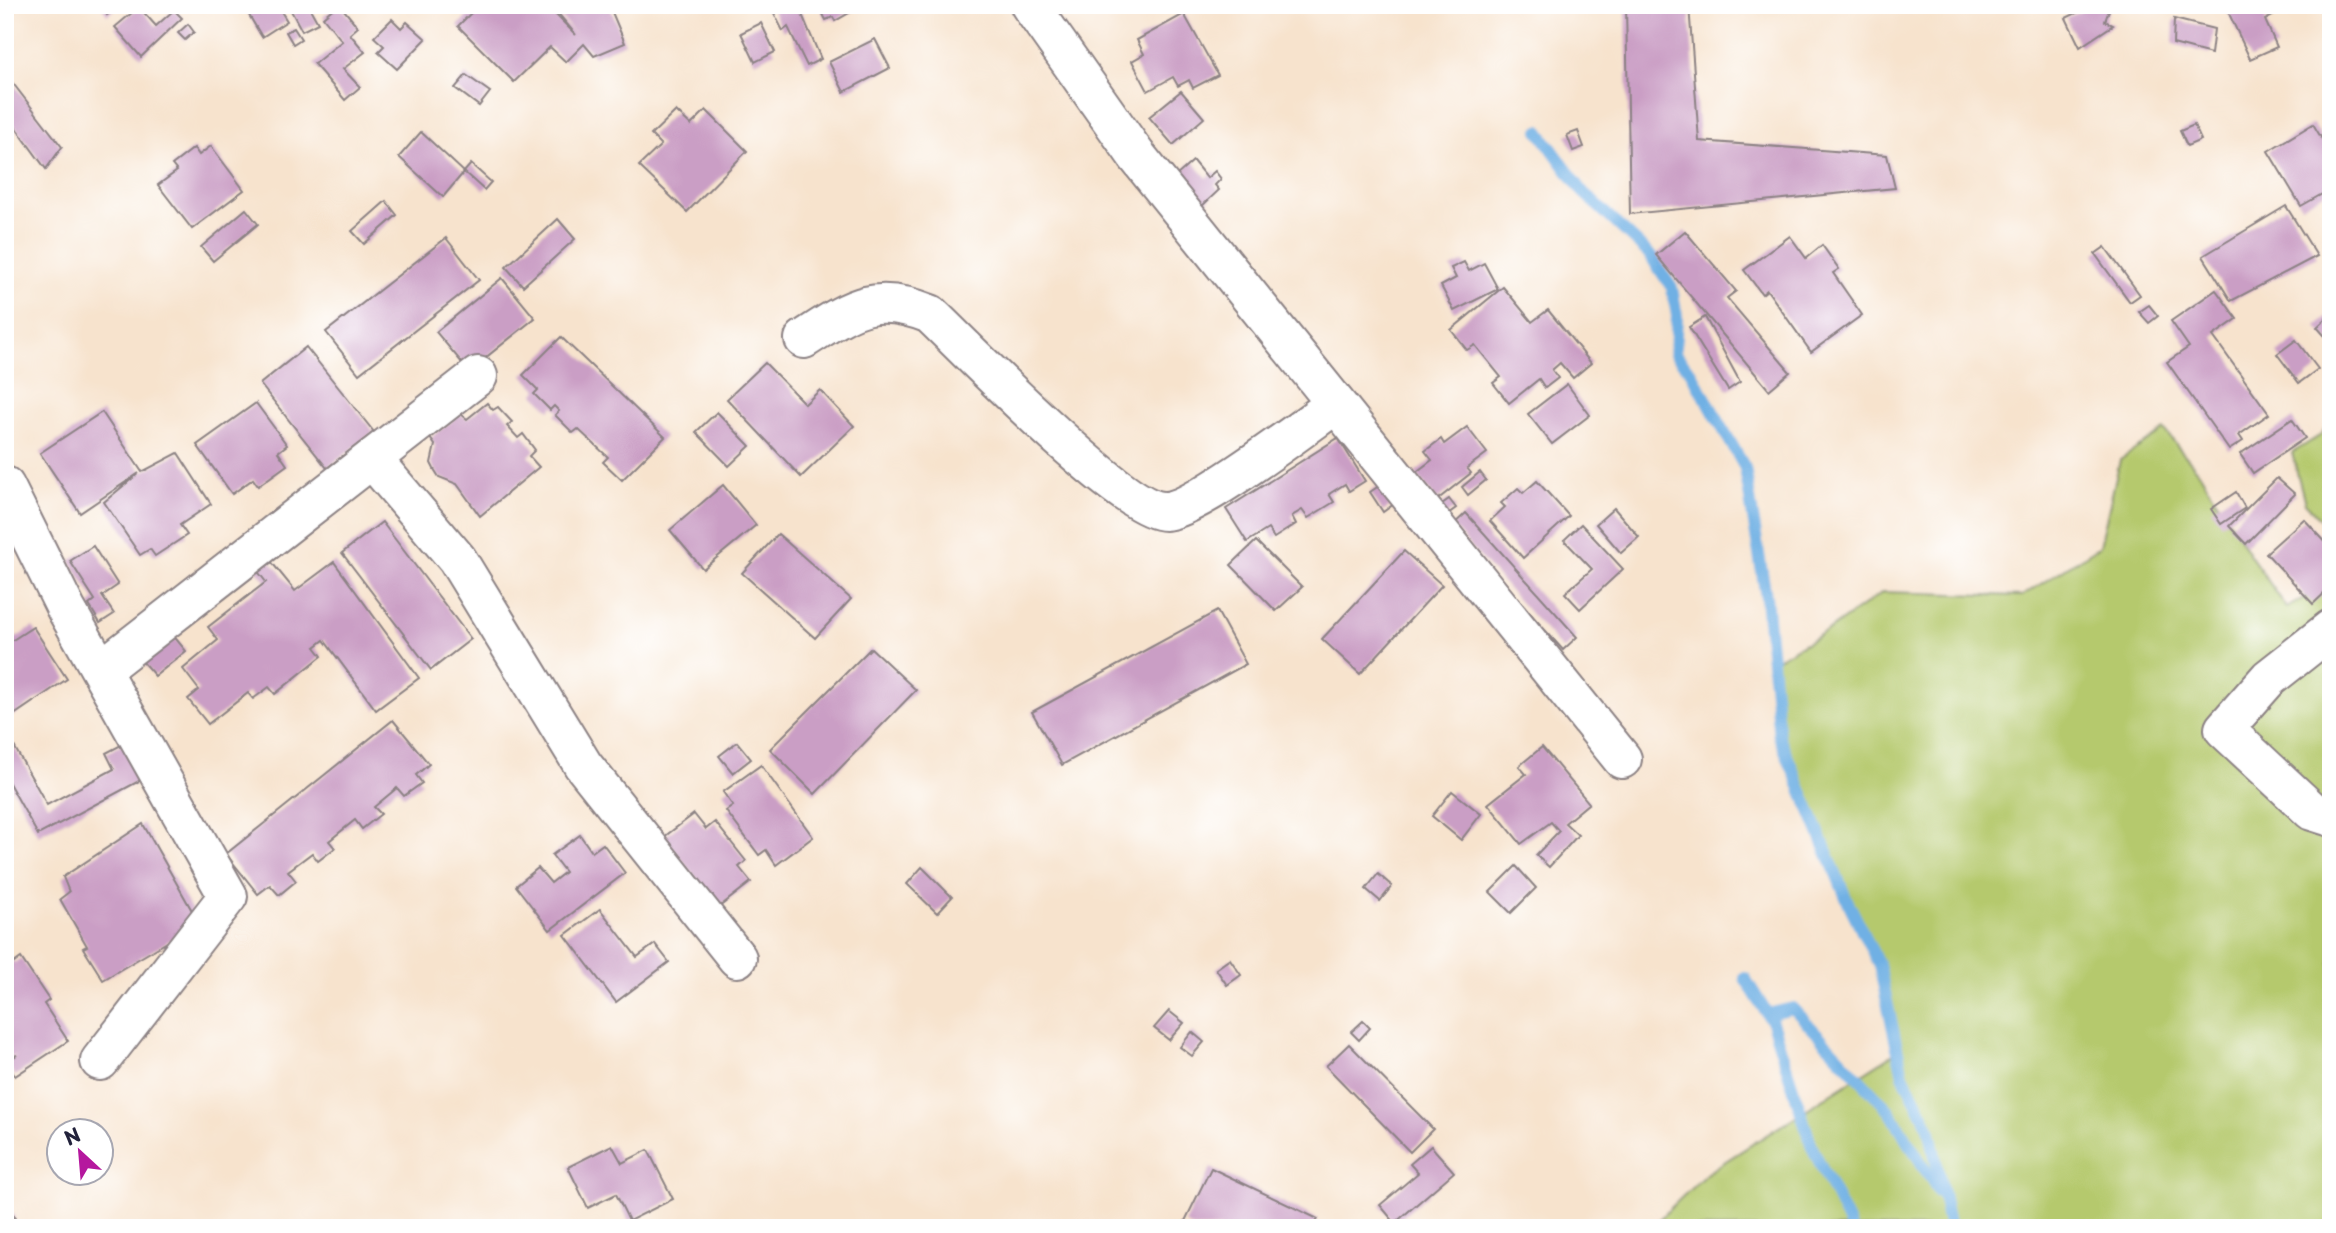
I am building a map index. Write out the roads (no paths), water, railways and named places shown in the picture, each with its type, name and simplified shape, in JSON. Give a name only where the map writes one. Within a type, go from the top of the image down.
[{"type":"street","points":[[1030,5],[1136,156],[1622,760]]},
{"type":"street","points":[[804,340],[852,308],[889,303],[905,304],[930,314],[1107,482],[1147,509],[1166,511],[1196,501],[1336,404]]},
{"type":"street","points":[[102,669],[478,376]]},
{"type":"street","points":[[372,459],[457,559],[583,765],[737,958]]},
{"type":"street","points":[[5,486],[65,609],[102,669],[228,896],[100,1061]]},
{"type":"street","points":[[2331,629],[2269,678],[2224,729],[2312,811],[2331,817]]},
{"type":"waterway","points":[[1539,131],[1583,192],[1649,254],[1672,288],[1677,316],[1675,354],[1691,372],[1745,468],[1766,597],[1779,736],[1847,900],[1879,965],[1903,1075],[1929,1127],[1950,1228]]},
{"type":"waterway","points":[[1745,978],[1772,1022],[1812,1147],[1851,1228]]},
{"type":"waterway","points":[[1768,1014],[1793,1008],[1889,1110],[1939,1192]]}]
